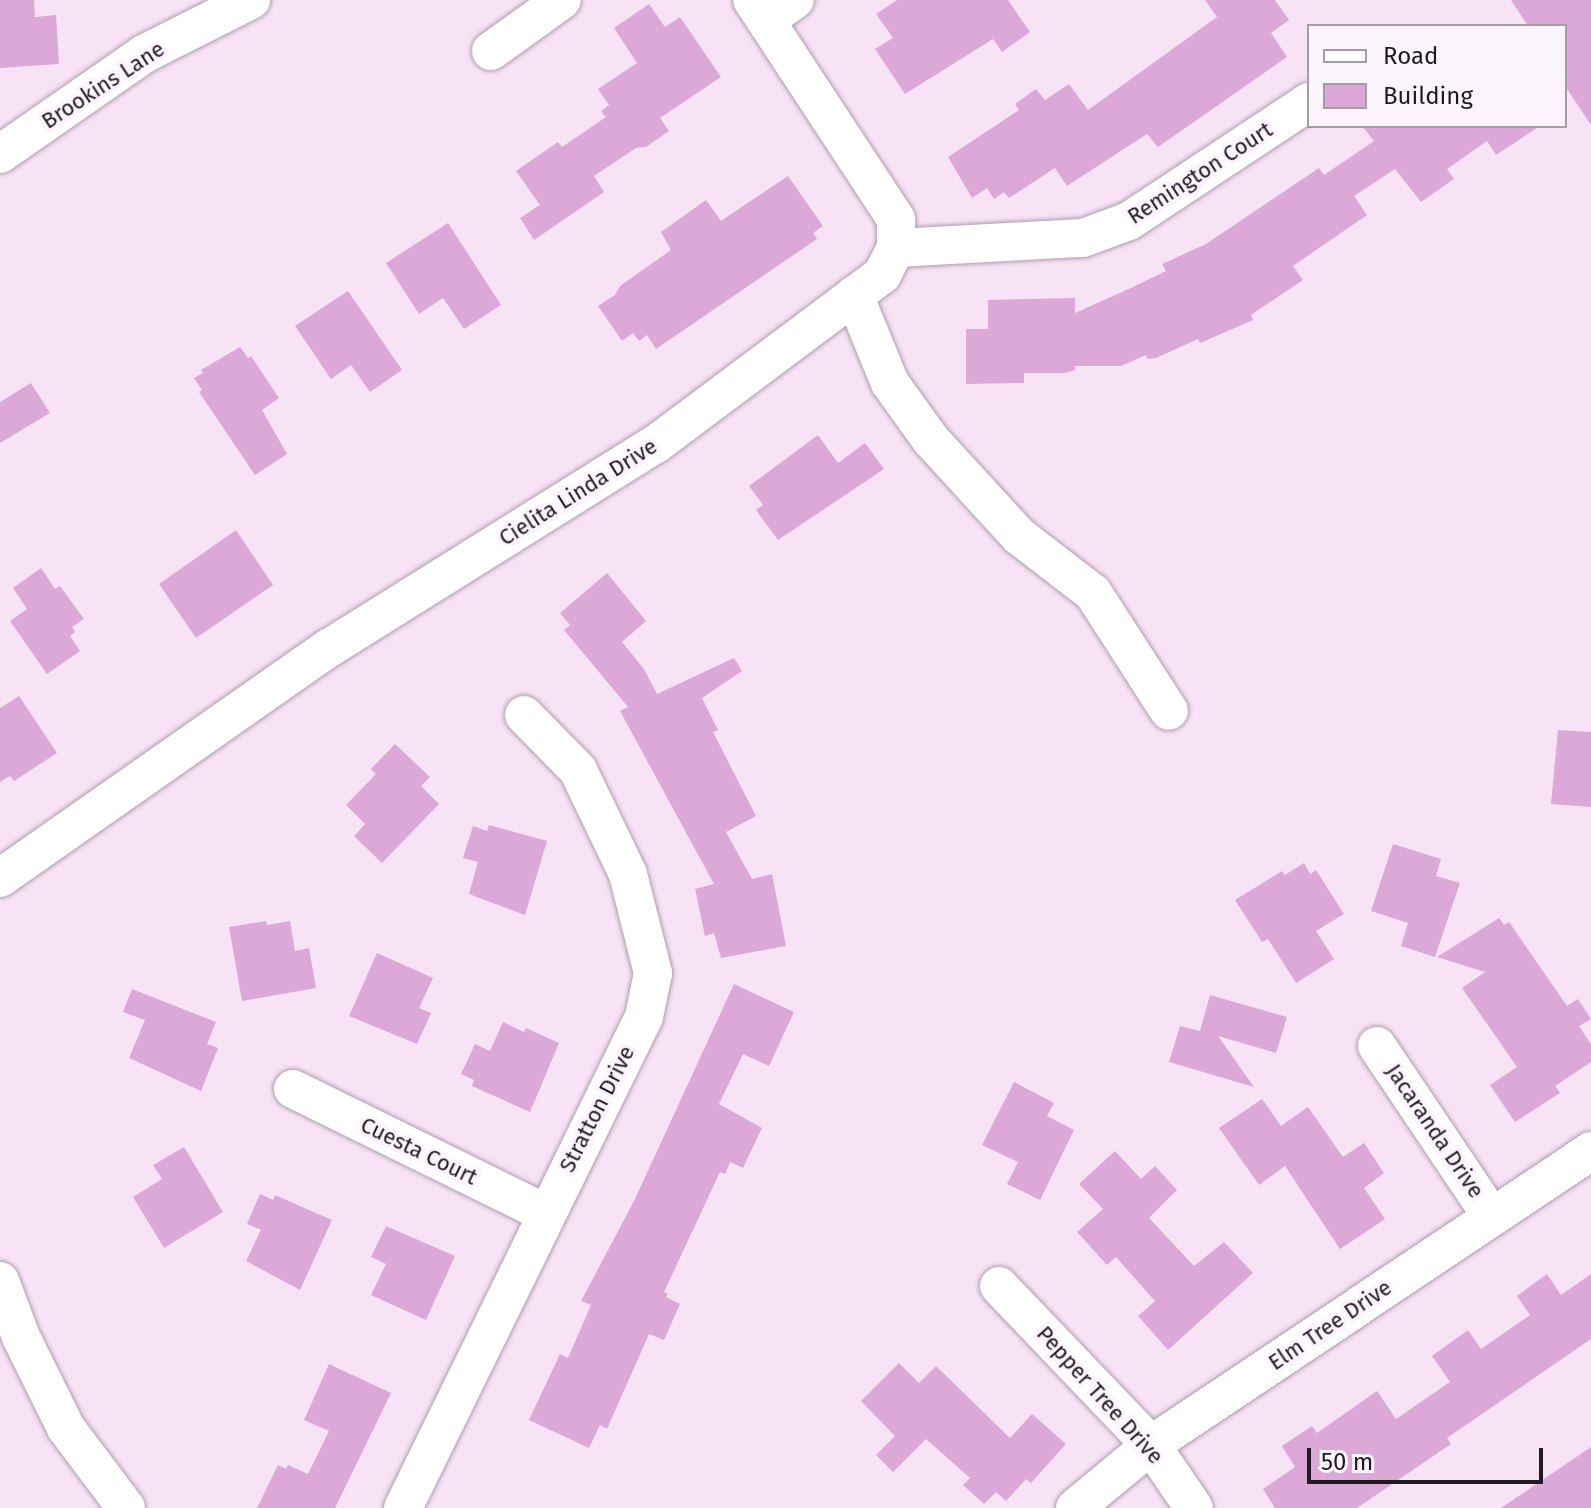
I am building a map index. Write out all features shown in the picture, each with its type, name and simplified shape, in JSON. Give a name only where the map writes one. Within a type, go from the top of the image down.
[{"type":"street","name":"Brookins Lane","points":[[0,154],[144,54],[251,0]]},
{"type":"street","points":[[491,51],[562,0]]},
{"type":"street","points":[[771,7],[896,219],[896,248]]},
{"type":"street","name":"Remington Court","points":[[896,248],[1083,238],[1095,234],[1129,221],[1307,103]]},
{"type":"street","name":"Cielita Linda Drive","points":[[0,878],[329,648],[656,444],[882,275],[896,248]]},
{"type":"street","points":[[854,295],[890,383],[931,440],[1019,536],[1093,593],[1169,711]]},
{"type":"street","name":"Stratton Drive","points":[[403,1508],[545,1213],[644,1017],[653,973],[628,874],[578,770],[524,715]]},
{"type":"street","name":"Jacaranda Drive","points":[[1377,1046],[1492,1217]]},
{"type":"street","name":"Cuesta Court","points":[[293,1089],[545,1213]]},
{"type":"street","name":"Elm Tree Drive","points":[[1075,1508],[1151,1445],[1591,1151]]},
{"type":"street","points":[[0,1281],[21,1337],[66,1428],[126,1508]]},
{"type":"street","name":"Pepper Tree Drive","points":[[999,1286],[1151,1445],[1194,1508]]},
{"type":"building","points":[[0,0],[34,0],[35,17],[56,15],[59,64],[0,68]]},
{"type":"building","points":[[897,0],[1008,0],[1030,32],[1002,52],[993,39],[905,94],[875,49],[893,38],[876,14]]},
{"type":"building","points":[[1205,0],[1275,0],[1289,20],[1271,33],[1287,57],[1158,147],[1147,134],[1067,186],[1055,168],[1009,198],[1004,192],[994,199],[987,188],[972,198],[948,157],[1019,110],[1015,104],[1036,89],[1045,100],[1069,84],[1088,110],[1217,17]]},
{"type":"building","points":[[1511,0],[1591,0],[1591,125],[1567,89],[1567,24],[1527,24]]},
{"type":"building","points":[[649,4],[665,27],[680,17],[721,77],[660,118],[669,131],[646,147],[636,148],[594,176],[604,192],[534,240],[520,218],[540,205],[516,171],[558,142],[562,147],[606,117],[601,111],[609,105],[598,89],[637,63],[614,28]]},
{"type":"building","points":[[1364,128],[1537,128],[1496,155],[1487,141],[1447,169],[1454,179],[1421,202],[1395,169],[1354,196],[1367,215],[1293,266],[1303,280],[1251,315],[1253,320],[1200,343],[1198,339],[1156,358],[1147,359],[1146,355],[1121,366],[1075,366],[1075,370],[1065,373],[1024,373],[1024,383],[966,384],[966,329],[988,329],[988,300],[1075,298],[1075,313],[1166,271],[1162,264],[1206,244],[1319,168],[1324,175],[1374,141]]},
{"type":"building","points":[[788,176],[823,226],[813,233],[817,239],[656,349],[647,335],[639,341],[633,333],[622,341],[598,306],[615,295],[620,286],[671,250],[661,232],[706,200],[721,221]]},
{"type":"building","points":[[448,223],[501,305],[464,329],[443,298],[419,314],[386,263]]},
{"type":"building","points":[[348,291],[402,370],[370,392],[351,365],[331,379],[295,326]]},
{"type":"building","points":[[240,347],[248,358],[251,356],[279,398],[262,410],[287,454],[255,475],[199,392],[202,390],[194,378],[203,373],[201,370]]},
{"type":"building","points":[[31,383],[50,413],[0,443],[0,402]]},
{"type":"building","points":[[818,435],[838,463],[865,443],[884,469],[778,540],[756,510],[763,505],[749,486]]},
{"type":"building","points":[[236,530],[273,585],[196,638],[159,584]]},
{"type":"building","points":[[41,568],[55,589],[60,586],[84,619],[72,627],[75,632],[70,636],[80,651],[47,674],[10,621],[27,609],[13,588]]},
{"type":"building","points":[[607,573],[646,621],[622,642],[644,669],[657,694],[734,658],[742,671],[702,698],[718,730],[713,732],[756,816],[726,832],[752,879],[772,874],[786,946],[721,958],[714,933],[705,936],[695,889],[714,884],[620,711],[628,707],[564,630],[570,625],[560,613]]},
{"type":"building","points":[[19,696],[57,753],[14,781],[10,776],[0,782],[0,708]]},
{"type":"building","points":[[1558,730],[1591,732],[1591,807],[1551,804]]},
{"type":"building","points":[[395,744],[430,777],[421,786],[439,804],[382,863],[354,836],[365,824],[346,805],[376,774],[371,769]]},
{"type":"building","points":[[489,825],[547,841],[525,915],[469,894],[478,862],[463,858],[473,826],[487,831]]},
{"type":"building","points":[[1393,844],[1441,859],[1436,876],[1460,883],[1435,957],[1401,946],[1408,923],[1371,911]]},
{"type":"building","points":[[1304,863],[1310,874],[1316,870],[1344,914],[1316,931],[1334,959],[1296,983],[1268,939],[1262,942],[1235,900],[1282,871],[1285,875]]},
{"type":"building","points":[[1499,918],[1504,925],[1509,922],[1567,1006],[1578,999],[1591,1019],[1579,1026],[1591,1044],[1591,1062],[1555,1086],[1560,1093],[1515,1122],[1490,1085],[1517,1067],[1462,988],[1485,972],[1437,957]]},
{"type":"building","points":[[266,921],[267,925],[290,921],[295,951],[309,948],[316,988],[242,1001],[229,927]]},
{"type":"building","points":[[377,953],[433,978],[419,1008],[431,1013],[417,1044],[349,1016]]},
{"type":"building","points":[[734,984],[794,1012],[769,1066],[743,1054],[719,1104],[762,1128],[743,1168],[730,1162],[725,1174],[720,1172],[664,1292],[668,1294],[666,1297],[680,1304],[664,1340],[649,1334],[607,1429],[600,1425],[589,1448],[529,1420],[560,1354],[568,1358],[591,1305],[581,1301],[634,1201]]},
{"type":"building","points":[[132,989],[216,1022],[207,1044],[218,1048],[201,1091],[129,1058],[145,1020],[123,1012]]},
{"type":"building","points":[[1210,995],[1287,1017],[1276,1053],[1218,1036],[1254,1087],[1169,1062],[1180,1026],[1200,1031]]},
{"type":"building","points":[[503,1022],[524,1032],[526,1028],[559,1043],[530,1112],[472,1086],[474,1080],[461,1074],[475,1044],[490,1051]]},
{"type":"building","points":[[1014,1082],[1054,1103],[1047,1116],[1074,1130],[1040,1200],[1007,1184],[1018,1162],[982,1145]]},
{"type":"building","points":[[1262,1099],[1281,1126],[1308,1107],[1343,1157],[1364,1143],[1384,1173],[1364,1188],[1385,1219],[1340,1249],[1285,1166],[1259,1185],[1219,1128]]},
{"type":"building","points":[[184,1147],[223,1212],[164,1248],[133,1197],[162,1179],[153,1165]]},
{"type":"building","points":[[1115,1151],[1141,1179],[1155,1166],[1177,1190],[1149,1218],[1194,1266],[1224,1242],[1253,1273],[1168,1350],[1138,1316],[1155,1301],[1116,1257],[1107,1265],[1077,1232],[1103,1209],[1079,1184]]},
{"type":"building","points":[[260,1194],[273,1200],[275,1195],[332,1220],[300,1290],[246,1261],[261,1230],[247,1224]]},
{"type":"building","points":[[386,1226],[455,1256],[426,1320],[371,1295],[386,1264],[371,1257]]},
{"type":"building","points":[[1547,1274],[1561,1295],[1591,1274],[1591,1339],[1447,1438],[1451,1444],[1357,1508],[1275,1508],[1263,1489],[1295,1467],[1282,1446],[1312,1426],[1317,1433],[1377,1391],[1396,1419],[1450,1382],[1432,1356],[1468,1330],[1481,1349],[1530,1315],[1517,1296]]},
{"type":"building","points":[[899,1363],[919,1383],[936,1366],[1010,1438],[1032,1414],[1066,1444],[1031,1483],[1026,1479],[1006,1501],[996,1492],[984,1504],[963,1485],[970,1478],[926,1439],[893,1472],[876,1455],[895,1436],[861,1401]]},
{"type":"building","points":[[329,1364],[391,1393],[335,1508],[257,1508],[278,1465],[286,1469],[288,1465],[308,1474],[329,1431],[304,1420]]},
{"type":"building","points":[[1591,1447],[1591,1508],[1501,1508]]}]
